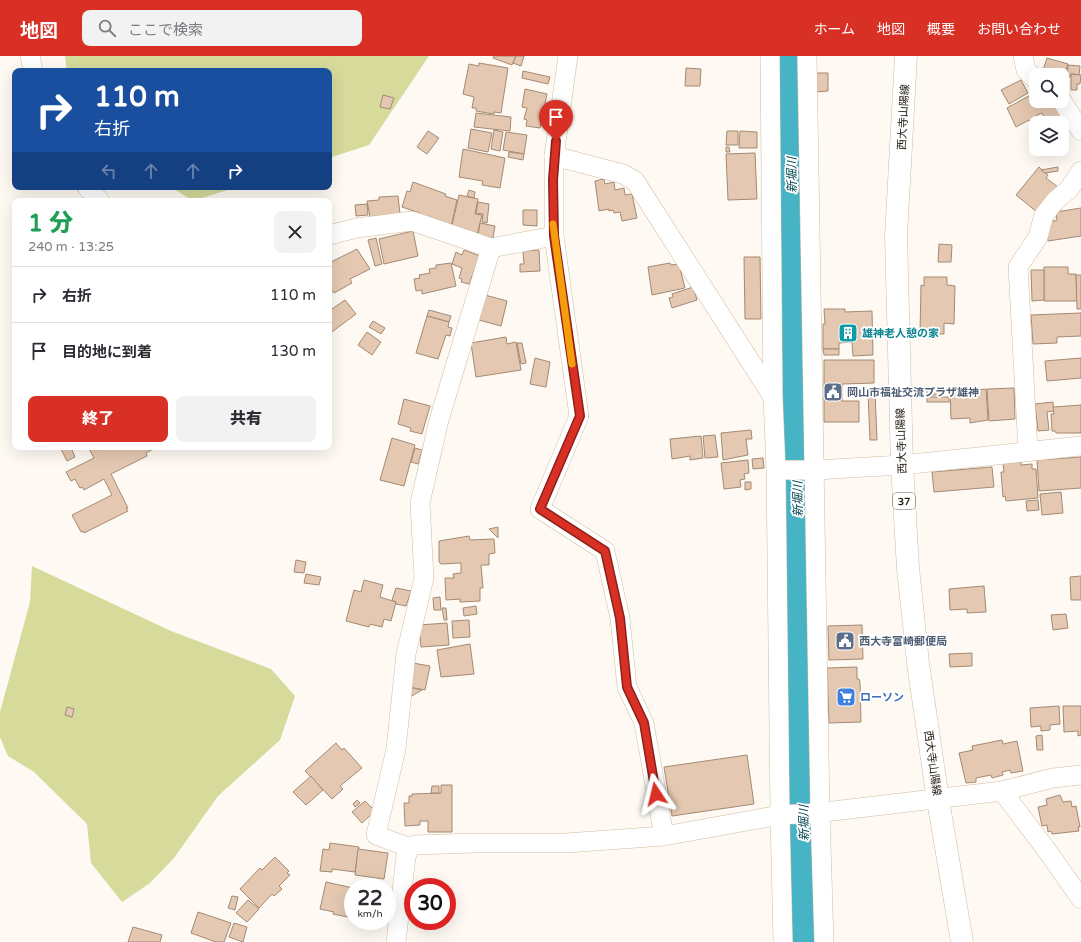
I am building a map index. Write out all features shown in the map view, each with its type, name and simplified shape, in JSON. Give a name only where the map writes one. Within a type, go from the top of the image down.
[{"type":"main road","name":"西大寺山陽線","points":[[906,56],[896,236],[902,465],[908,568],[918,663],[938,800],[962,942]]},
{"type":"street","points":[[30,56],[33,68]]},
{"type":"street","points":[[568,56],[554,156],[554,236],[580,416],[540,509],[605,551],[620,618],[627,687],[644,723],[664,836]]},
{"type":"street","points":[[770,56],[773,398],[779,470],[784,815],[783,942]]},
{"type":"street","points":[[807,56],[818,812],[824,942]]},
{"type":"street","points":[[1023,56],[1026,70],[1029,73]]},
{"type":"street","points":[[1066,108],[1081,131]]},
{"type":"street","points":[[554,156],[623,174],[635,181],[773,398]]},
{"type":"street","points":[[1028,450],[1018,267],[1038,237],[1044,215],[1055,201],[1069,189],[1081,171]]},
{"type":"street","points":[[90,190],[97,198]]},
{"type":"street","points":[[332,234],[357,228],[412,221],[491,248],[554,236]]},
{"type":"street","points":[[491,248],[439,420],[420,503],[424,578],[406,654],[396,749],[376,835],[410,848],[419,845],[475,843],[566,843],[664,836],[784,815],[938,800],[1002,792],[1053,778],[1081,775]]},
{"type":"street","points":[[779,470],[812,470],[902,465],[1028,450],[1081,446]]},
{"type":"street","points":[[1002,792],[1051,856],[1081,899]]},
{"type":"street","points":[[396,942],[406,856],[410,848]]},
{"type":"green space","points":[[65,56],[429,56],[369,145],[332,157],[332,68],[67,68]]},
{"type":"green space","points":[[176,190],[228,190],[202,198],[188,198]]},
{"type":"green space","points":[[32,566],[171,631],[271,669],[295,696],[280,740],[218,796],[174,858],[150,883],[122,902],[91,863],[87,824],[34,772],[8,756],[0,737],[0,712],[30,602]]},
{"type":"building","points":[[494,56],[516,56],[512,65],[493,58]]},
{"type":"building","points":[[516,56],[524,56],[521,66],[513,63]]},
{"type":"building","points":[[1047,58],[1068,64],[1067,68],[1044,68]]},
{"type":"building","points":[[479,63],[508,68],[501,113],[494,112],[494,114],[476,111],[476,108],[472,108],[474,97],[463,94],[469,64],[479,66]]},
{"type":"building","points":[[1068,65],[1080,66],[1079,75],[1071,74],[1069,77],[1069,68]]},
{"type":"building","points":[[686,68],[701,69],[700,86],[685,86]]},
{"type":"building","points":[[523,71],[550,77],[548,84],[522,78]]},
{"type":"building","points":[[814,73],[828,73],[828,91],[815,92]]},
{"type":"building","points":[[1071,74],[1081,75],[1080,84],[1077,84],[1077,90],[1071,90]]},
{"type":"building","points":[[1021,80],[1028,93],[1009,104],[1001,90]]},
{"type":"building","points":[[525,89],[547,94],[540,128],[526,126],[527,120],[524,119],[527,108],[522,107]]},
{"type":"building","points":[[383,95],[394,98],[390,109],[380,107]]},
{"type":"building","points":[[1029,96],[1029,108],[1058,108],[1062,116],[1044,116],[1042,113],[1038,116],[1029,116],[1029,120],[1016,127],[1007,108]]},
{"type":"building","points":[[476,113],[511,117],[510,131],[474,127]]},
{"type":"building","points":[[471,129],[492,133],[488,152],[468,148]]},
{"type":"building","points":[[494,130],[503,132],[500,151],[491,149]]},
{"type":"building","points":[[428,131],[439,138],[427,154],[417,147]]},
{"type":"building","points":[[727,131],[738,131],[738,145],[726,145]]},
{"type":"building","points":[[740,131],[757,132],[757,148],[739,148]]},
{"type":"building","points":[[506,132],[527,135],[524,154],[503,150]]},
{"type":"building","points":[[726,147],[729,147],[730,152],[726,152]]},
{"type":"building","points":[[463,149],[505,158],[500,188],[482,185],[483,181],[459,177]]},
{"type":"building","points":[[509,152],[524,154],[523,160],[508,157]]},
{"type":"building","points":[[755,153],[757,199],[728,200],[726,154]]},
{"type":"building","points":[[1039,167],[1048,175],[1046,178],[1058,187],[1037,212],[1016,195]]},
{"type":"building","points":[[1058,167],[1058,171],[1045,173],[1041,170]]},
{"type":"building","points":[[604,179],[605,184],[614,182],[615,190],[624,188],[625,195],[632,194],[637,218],[622,221],[620,212],[614,213],[613,210],[609,211],[609,209],[599,211],[595,181]]},
{"type":"building","points":[[413,182],[446,194],[445,196],[457,200],[451,227],[418,218],[420,213],[402,207],[407,191],[410,192]]},
{"type":"building","points":[[469,190],[475,192],[474,198],[467,196]]},
{"type":"building","points":[[459,195],[478,199],[475,214],[482,215],[477,235],[452,225]]},
{"type":"building","points":[[398,196],[400,214],[370,217],[367,201],[379,200],[379,197]]},
{"type":"building","points":[[478,202],[489,204],[487,223],[482,222],[483,214],[476,213]]},
{"type":"building","points":[[367,204],[368,215],[356,216],[355,205]]},
{"type":"building","points":[[1081,208],[1081,236],[1048,241],[1046,228],[1051,227],[1050,222],[1057,220],[1056,212]]},
{"type":"building","points":[[523,210],[537,210],[537,226],[523,225]]},
{"type":"building","points":[[480,223],[495,226],[493,238],[478,235]]},
{"type":"building","points":[[413,231],[418,256],[384,264],[379,239]]},
{"type":"building","points":[[376,238],[382,264],[375,266],[368,240]]},
{"type":"building","points":[[939,244],[952,245],[951,262],[938,262]]},
{"type":"building","points":[[357,249],[370,269],[350,279],[352,283],[334,293],[332,290],[332,262]]},
{"type":"building","points":[[464,250],[480,256],[469,284],[461,282],[462,279],[459,278],[462,268],[452,264],[456,252],[462,255]]},
{"type":"building","points":[[539,250],[540,271],[520,272],[520,264],[524,264],[523,251]]},
{"type":"building","points":[[744,257],[760,257],[761,319],[745,319]]},
{"type":"building","points":[[451,263],[456,286],[422,294],[422,290],[416,291],[414,279],[420,278],[419,275],[430,273],[429,269],[436,268],[436,265]]},
{"type":"building","points":[[670,263],[671,265],[679,264],[685,288],[652,295],[648,267]]},
{"type":"building","points":[[1044,267],[1068,267],[1068,274],[1076,274],[1077,301],[1044,301]]},
{"type":"building","points":[[1031,270],[1044,270],[1044,300],[1032,301]]},
{"type":"building","points":[[1076,275],[1081,275],[1081,309],[1077,309]]},
{"type":"building","points":[[924,277],[947,277],[947,285],[955,286],[954,324],[944,323],[944,334],[920,334],[921,285],[924,286]]},
{"type":"building","points":[[693,287],[697,300],[672,308],[669,298],[673,297],[672,294]]},
{"type":"building","points":[[485,295],[507,301],[501,326],[479,320]]},
{"type":"building","points":[[345,300],[356,314],[332,332],[332,309]]},
{"type":"building","name":"雄神老人憩の家","points":[[824,309],[845,309],[845,312],[872,311],[873,355],[853,356],[852,342],[839,343],[839,349],[823,349],[823,324],[825,324]]},
{"type":"building","points":[[429,310],[451,316],[449,322],[427,316]]},
{"type":"building","points":[[1081,313],[1081,336],[1057,337],[1057,343],[1033,344],[1031,315]]},
{"type":"building","points":[[427,316],[449,322],[448,327],[452,328],[450,336],[446,335],[438,359],[416,353]]},
{"type":"building","points":[[373,321],[385,328],[381,334],[369,327]]},
{"type":"building","points":[[367,332],[381,342],[372,355],[358,345]]},
{"type":"building","points":[[506,337],[507,344],[516,342],[521,370],[476,377],[471,343]]},
{"type":"building","points":[[517,343],[522,343],[526,363],[521,364]]},
{"type":"building","points":[[823,349],[839,349],[839,355],[824,355]]},
{"type":"building","points":[[535,358],[550,362],[546,387],[530,384]]},
{"type":"building","points":[[1081,358],[1081,378],[1047,381],[1045,361]]},
{"type":"building","points":[[824,360],[874,360],[874,383],[842,384],[842,401],[859,401],[859,422],[824,422]]},
{"type":"building","points":[[1014,388],[1015,419],[989,421],[987,389]]},
{"type":"building","points":[[986,389],[988,420],[970,423],[970,418],[951,419],[950,392]]},
{"type":"building","points":[[927,390],[938,390],[938,395],[927,395]]},
{"type":"building","points":[[875,392],[877,440],[870,440],[868,393]]},
{"type":"building","points":[[927,397],[949,397],[949,402],[927,402]]},
{"type":"building","points":[[404,399],[430,406],[422,434],[410,431],[411,428],[398,424]]},
{"type":"building","points":[[1053,402],[1054,411],[1047,412],[1049,430],[1038,431],[1035,404]]},
{"type":"building","points":[[1081,405],[1081,433],[1056,433],[1055,431],[1052,431],[1051,414],[1054,414],[1053,407]]},
{"type":"building","points":[[751,430],[752,439],[746,439],[748,455],[723,460],[721,433]]},
{"type":"building","points":[[715,435],[718,457],[705,458],[703,436]]},
{"type":"building","points":[[701,436],[703,458],[690,460],[690,456],[672,459],[670,439]]},
{"type":"building","points":[[392,438],[415,445],[404,486],[380,480]]},
{"type":"building","points":[[415,448],[422,450],[418,464],[411,462]]},
{"type":"building","points":[[62,450],[72,450],[75,457],[67,461]]},
{"type":"building","points":[[90,450],[152,450],[146,453],[147,456],[111,474],[128,508],[126,508],[128,511],[84,533],[83,531],[81,532],[72,515],[112,495],[104,479],[84,490],[82,487],[80,488],[75,479],[71,481],[66,472],[94,458]]},
{"type":"building","points":[[1081,457],[1081,488],[1039,491],[1037,460]]},
{"type":"building","points":[[763,458],[764,468],[753,469],[752,459]]},
{"type":"building","points":[[748,460],[749,473],[744,474],[745,479],[740,480],[741,487],[724,489],[721,463]]},
{"type":"building","points":[[1021,462],[1021,465],[1032,464],[1032,469],[1036,469],[1038,498],[1006,501],[1005,496],[1003,497],[1001,472],[1004,472],[1003,463]]},
{"type":"building","points":[[992,467],[994,487],[934,492],[932,472]]},
{"type":"building","points":[[745,482],[751,482],[751,489],[745,490]]},
{"type":"building","points":[[1061,492],[1063,513],[1042,515],[1040,494]]},
{"type":"building","points":[[1038,500],[1039,510],[1027,511],[1026,501]]},
{"type":"building","points":[[498,527],[498,538],[489,529]]},
{"type":"building","points":[[469,536],[470,540],[494,539],[495,553],[489,554],[489,565],[481,565],[483,588],[480,588],[480,601],[460,602],[460,599],[446,600],[445,578],[454,578],[453,574],[461,573],[461,563],[441,564],[439,562],[439,541]]},
{"type":"building","points":[[296,560],[306,562],[304,573],[294,572]]},
{"type":"building","points":[[306,574],[321,577],[319,585],[304,583]]},
{"type":"building","points":[[1081,576],[1081,600],[1071,600],[1070,577]]},
{"type":"building","points":[[364,580],[383,585],[380,597],[396,602],[391,621],[384,619],[382,627],[370,624],[369,627],[346,621],[354,590],[361,592]]},
{"type":"building","points":[[984,586],[986,612],[967,613],[967,609],[950,610],[949,589]]},
{"type":"building","points":[[396,588],[411,591],[406,606],[396,604],[396,602],[392,600]]},
{"type":"building","points":[[440,597],[441,610],[434,610],[433,598]]},
{"type":"building","points":[[476,606],[477,614],[464,616],[463,608]]},
{"type":"building","points":[[442,608],[446,608],[447,620],[444,620]]},
{"type":"building","points":[[1066,614],[1068,628],[1053,630],[1051,615]]},
{"type":"building","points":[[469,620],[470,637],[453,638],[452,621]]},
{"type":"building","points":[[447,623],[449,645],[421,647],[419,625]]},
{"type":"building","points":[[862,625],[863,659],[829,660],[828,626]]},
{"type":"building","points":[[470,644],[474,674],[441,677],[437,650]]},
{"type":"building","points":[[972,653],[972,666],[950,667],[949,654]]},
{"type":"building","points":[[413,663],[430,666],[425,690],[408,687]]},
{"type":"building","points":[[857,667],[857,679],[859,679],[860,682],[861,722],[829,723],[827,668]]},
{"type":"building","points":[[413,688],[422,690],[410,697],[407,692]]},
{"type":"building","points":[[1059,706],[1060,724],[1050,725],[1050,730],[1041,731],[1041,726],[1031,727],[1030,708]]},
{"type":"building","points":[[1063,706],[1081,706],[1081,735],[1078,736],[1078,731],[1064,732]]},
{"type":"building","points":[[67,707],[74,709],[72,717],[65,715]]},
{"type":"building","points":[[1042,735],[1043,750],[1037,750],[1036,736]]},
{"type":"building","points":[[1002,740],[1003,744],[1017,741],[1023,771],[1011,773],[1010,770],[1002,772],[1003,775],[992,778],[991,775],[976,778],[976,782],[966,783],[959,753],[973,750],[972,746]]},
{"type":"building","points":[[336,743],[342,750],[344,748],[362,768],[340,786],[343,789],[332,799],[305,771]]},
{"type":"building","points":[[747,755],[754,804],[672,816],[664,767]]},
{"type":"building","points":[[311,776],[323,790],[306,805],[293,792]]},
{"type":"building","points":[[441,785],[452,785],[452,832],[428,832],[428,821],[420,821],[420,825],[405,826],[404,803],[409,803],[409,796],[412,796],[412,794],[441,793]]},
{"type":"building","points":[[432,786],[439,786],[439,793],[431,793]]},
{"type":"building","points":[[1060,795],[1063,802],[1071,801],[1072,807],[1076,806],[1080,827],[1078,827],[1079,831],[1052,834],[1051,831],[1048,832],[1047,825],[1042,826],[1038,807],[1047,805],[1046,799]]},
{"type":"building","points":[[357,800],[360,803],[355,807],[353,804]]},
{"type":"building","points":[[365,801],[375,811],[362,823],[352,812]]},
{"type":"building","points":[[330,843],[359,847],[355,872],[332,869],[332,872],[320,871],[323,849],[329,850]]},
{"type":"building","points":[[358,849],[388,853],[384,878],[355,875]]},
{"type":"building","points":[[275,857],[289,871],[287,873],[290,875],[279,886],[282,889],[274,896],[272,894],[259,908],[240,889],[260,868],[262,870]]},
{"type":"building","points":[[326,882],[344,886],[344,916],[320,909]]},
{"type":"building","points":[[232,896],[238,897],[235,910],[228,908]]},
{"type":"building","points":[[248,900],[259,909],[247,922],[236,913]]},
{"type":"building","points":[[198,912],[231,923],[224,942],[216,942],[191,933]]},
{"type":"building","points":[[234,923],[247,927],[243,942],[229,937]]},
{"type":"building","points":[[133,927],[162,935],[160,942],[128,942]]},
{"type":"waterway","name":"新堀川","points":[[789,56],[806,942]]},
{"type":"slow traffic","points":[[553,224],[572,364]]},
{"type":"place","name":"雄神老人憩の家","points":[[848,333]]},
{"type":"place","name":"岡山市福祉交流プラザ雄神","points":[[833,392]]},
{"type":"place","name":"西大寺富崎郵便局","points":[[845,641]]},
{"type":"place","name":"ローソン","points":[[846,697]]},
{"type":"route","points":[[556,141],[553,180],[554,236],[580,416],[540,509],[605,551],[620,618],[627,687],[644,723],[656,794]]}]
